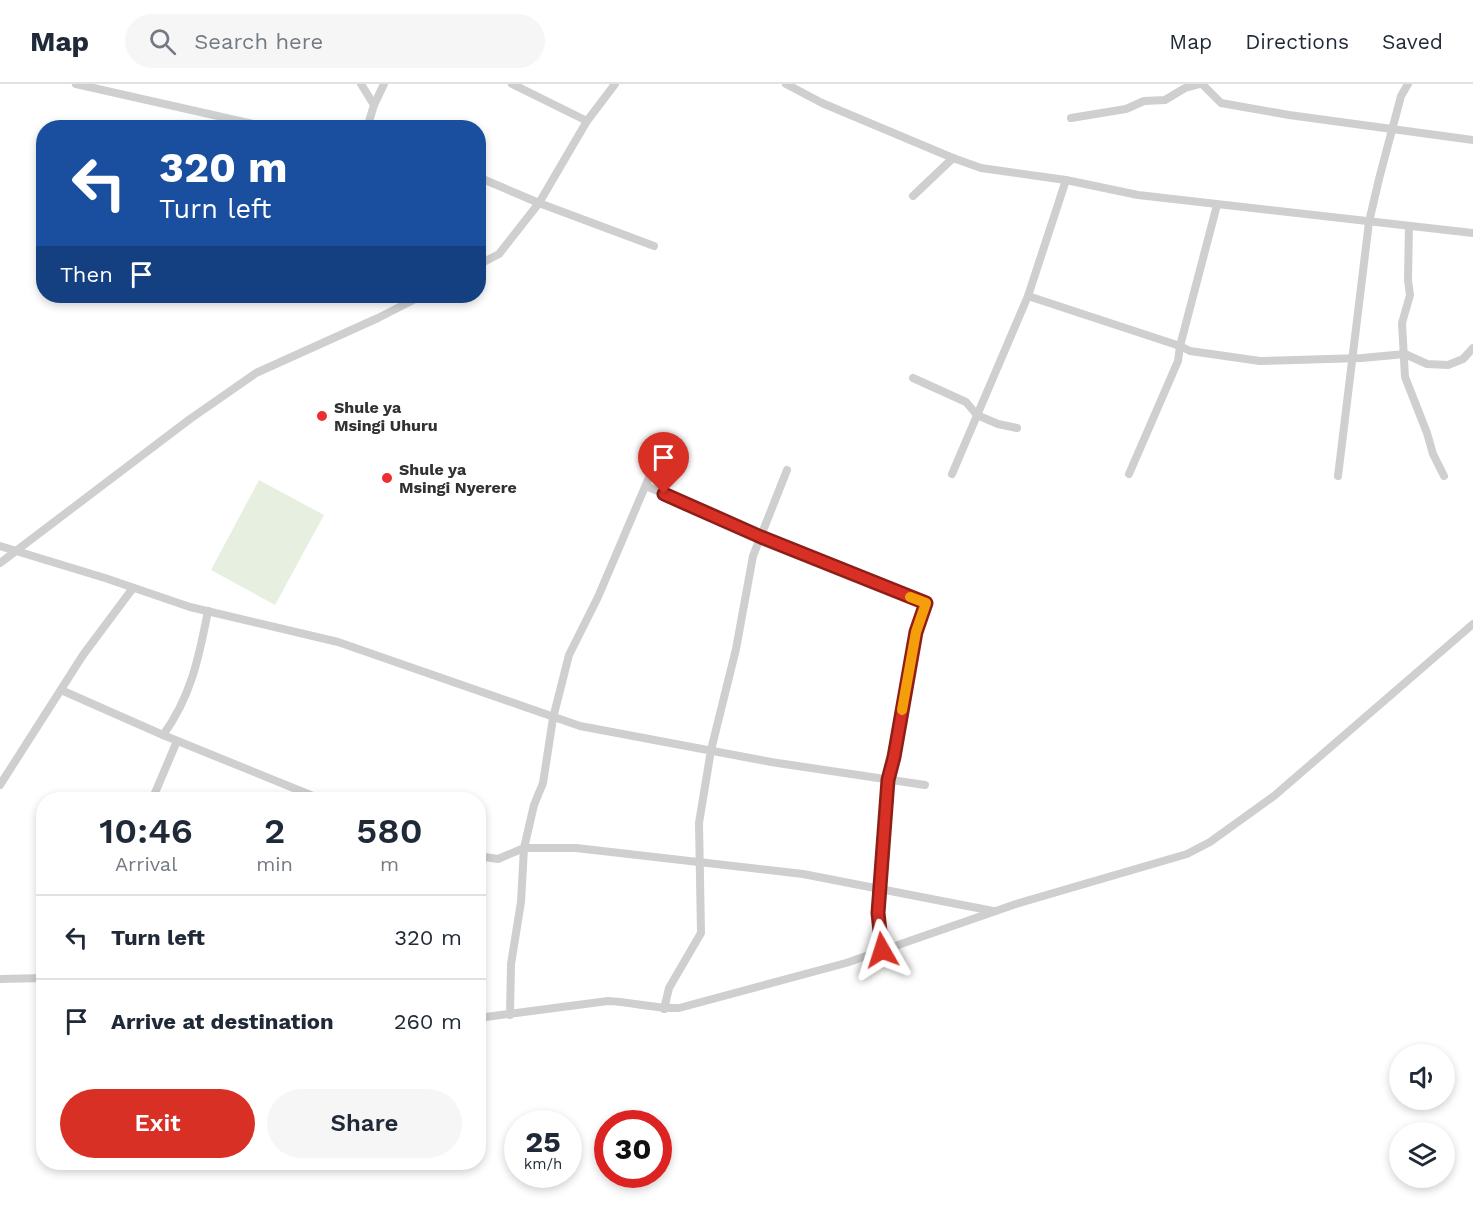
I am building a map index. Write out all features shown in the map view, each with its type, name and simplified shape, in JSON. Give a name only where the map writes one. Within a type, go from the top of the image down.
[{"type":"street","points":[[76,84],[236,120]]},
{"type":"street","points":[[361,84],[374,105]]},
{"type":"street","points":[[369,120],[384,84]]},
{"type":"street","points":[[512,84],[587,121]]},
{"type":"street","points":[[486,261],[499,254],[539,203],[587,121],[615,84]]},
{"type":"street","points":[[786,84],[822,103],[953,159],[981,168],[1066,180],[1138,195],[1473,233]]},
{"type":"street","points":[[1071,118],[1126,109],[1144,101],[1165,100],[1185,88],[1201,84],[1221,103],[1289,115],[1473,140]]},
{"type":"street","points":[[1338,476],[1369,222],[1401,96],[1408,84]]},
{"type":"street","points":[[913,196],[953,159]]},
{"type":"street","points":[[486,180],[654,246]]},
{"type":"street","points":[[952,474],[1028,296],[1066,180]]},
{"type":"street","points":[[1129,474],[1178,361],[1217,205]]},
{"type":"street","points":[[1409,226],[1410,295],[1402,323],[1405,377],[1433,454],[1444,476]]},
{"type":"street","points":[[1028,296],[1190,351],[1260,361],[1405,354],[1427,364],[1448,365],[1463,359],[1473,348]]},
{"type":"street","points":[[0,563],[190,419],[256,373],[407,303]]},
{"type":"street","points":[[913,378],[966,402],[977,415],[998,424],[1017,428]]},
{"type":"street","points":[[510,1015],[510,964],[521,902],[524,848],[534,804],[543,783],[553,718],[568,655],[598,597],[653,468]]},
{"type":"street","points":[[664,1009],[669,988],[700,933],[699,823],[711,750],[736,649],[753,556],[787,470]]},
{"type":"street","points":[[646,486],[761,537],[926,603],[916,632],[888,780],[878,913],[882,950]]},
{"type":"street","points":[[0,546],[208,611],[338,642],[580,726],[771,762],[925,785]]},
{"type":"street","points":[[0,785],[83,655],[133,588]]},
{"type":"street","points":[[163,735],[179,711],[196,668],[208,611]]},
{"type":"street","points":[[486,1017],[608,1001],[626,1001],[664,1009],[679,1008],[846,963],[993,911],[1187,854],[1210,842],[1274,796],[1473,624]]},
{"type":"street","points":[[61,690],[177,741],[303,792]]},
{"type":"street","points":[[155,792],[177,741]]},
{"type":"street","points":[[486,857],[498,858],[524,848],[576,848],[803,874],[993,911]]},
{"type":"street","points":[[0,979],[36,978]]},
{"type":"green space","points":[[259,480],[324,515],[275,605],[211,570]]},
{"type":"slow traffic","points":[[902,710],[916,632],[926,603],[910,597]]},
{"type":"place","name":"Shule ya Msingi Uhuru","points":[[322,416]]},
{"type":"place","name":"Shule ya Msingi Nyerere","points":[[387,478]]},
{"type":"route","points":[[664,494],[761,537],[926,603],[916,632],[888,780],[878,913],[882,950]]}]
